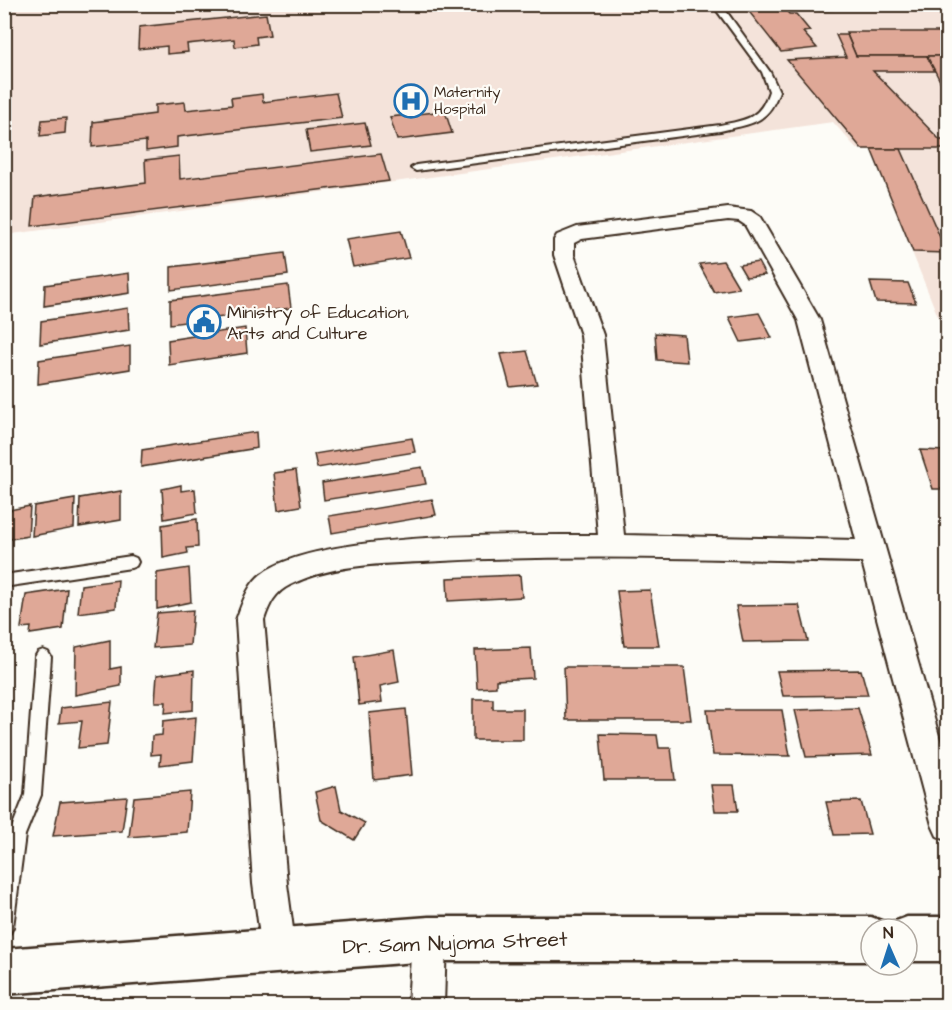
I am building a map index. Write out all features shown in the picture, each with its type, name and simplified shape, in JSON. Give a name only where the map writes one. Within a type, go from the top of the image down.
[{"type":"street","points":[[612,546],[592,335],[564,255],[564,240],[577,233],[728,214],[744,216],[753,220],[809,320],[948,825]]},
{"type":"street","points":[[279,951],[270,884],[250,620],[258,595],[279,577],[313,566],[383,554],[461,549],[612,546],[874,551]]},
{"type":"street","points":[[426,1005],[429,939]]},
{"type":"street","name":"Dr. Sam Nujoma Street","points":[[4,972],[429,939],[859,939]]},
{"type":"street","points":[[919,939],[948,939]]},
{"type":"lane","points":[[416,168],[720,128],[753,121],[769,107],[774,91],[766,72],[716,4]]},
{"type":"lane","points":[[4,580],[131,562]]},
{"type":"lane","points":[[4,927],[17,835],[33,795],[44,657]]},
{"type":"shaded area","name":"Maternity Hospital","points":[[4,5],[947,5],[947,339],[871,150],[857,149],[833,122],[5,235]]},
{"type":"building","points":[[138,4],[199,4],[137,9]]},
{"type":"building","points":[[743,4],[781,4],[789,14],[796,14],[810,31],[803,32],[817,48],[781,52]]},
{"type":"building","points":[[814,4],[882,4],[820,11]]},
{"type":"building","points":[[266,14],[270,35],[256,37],[257,44],[235,47],[234,39],[187,44],[188,52],[167,54],[167,46],[138,49],[139,27]]},
{"type":"building","points":[[846,32],[948,32],[948,56],[856,56]]},
{"type":"building","points":[[836,35],[847,35],[856,56],[927,56],[935,71],[873,71],[940,140],[948,140],[948,149],[862,149],[787,60],[846,57]]},
{"type":"building","points":[[927,56],[948,56],[948,97],[935,71]]},
{"type":"building","points":[[336,93],[342,118],[177,137],[177,147],[146,151],[146,141],[92,147],[93,122],[155,114],[155,105],[185,102],[186,110],[232,105],[231,98],[262,94],[263,102]]},
{"type":"building","points":[[445,111],[452,133],[397,140],[390,117]]},
{"type":"building","points":[[66,118],[65,133],[40,136],[42,120]]},
{"type":"building","points":[[365,123],[371,145],[310,152],[306,130]]},
{"type":"building","points":[[871,149],[901,149],[947,253],[913,252]]},
{"type":"building","points":[[381,154],[389,181],[32,226],[35,197],[146,183],[145,160],[179,156],[180,179]]},
{"type":"building","points":[[401,231],[409,258],[353,267],[346,239]]},
{"type":"building","points":[[285,253],[288,275],[171,290],[171,267]]},
{"type":"building","points":[[723,261],[739,288],[714,292],[699,264]]},
{"type":"building","points":[[758,262],[765,275],[746,277],[739,265]]},
{"type":"building","points":[[129,273],[130,293],[44,306],[45,285]]},
{"type":"building","points":[[870,282],[908,283],[916,303],[876,302]]},
{"type":"building","points":[[288,285],[291,308],[170,324],[170,300]]},
{"type":"building","points":[[128,308],[129,330],[40,344],[41,321]]},
{"type":"building","points":[[759,313],[772,338],[741,342],[729,317]]},
{"type":"building","points":[[245,328],[247,353],[169,365],[168,340]]},
{"type":"building","points":[[655,333],[684,335],[687,362],[657,360]]},
{"type":"building","points":[[130,346],[130,369],[38,384],[39,360]]},
{"type":"building","points":[[527,351],[537,384],[510,387],[501,354]]},
{"type":"building","points":[[256,432],[257,448],[141,467],[142,450]]},
{"type":"building","points":[[412,438],[415,452],[317,468],[314,454]]},
{"type":"building","points":[[920,450],[948,451],[948,489],[933,489]]},
{"type":"building","points":[[422,467],[426,484],[324,500],[322,483]]},
{"type":"building","points":[[296,470],[301,506],[278,510],[274,473]]},
{"type":"building","points":[[181,485],[181,491],[195,489],[197,513],[164,519],[162,489]]},
{"type":"building","points":[[121,491],[121,520],[79,527],[80,498]]},
{"type":"building","points":[[75,499],[74,528],[32,536],[34,506]]},
{"type":"building","points":[[432,499],[436,515],[332,533],[329,516]]},
{"type":"building","points":[[30,506],[28,536],[4,540],[4,511]]},
{"type":"building","points":[[197,519],[198,547],[187,548],[188,553],[163,558],[162,525]]},
{"type":"building","points":[[189,568],[191,602],[157,609],[157,573]]},
{"type":"building","points":[[520,575],[522,597],[448,601],[447,578]]},
{"type":"building","points":[[118,580],[116,608],[78,613],[81,585]]},
{"type":"building","points":[[67,589],[63,629],[30,634],[31,627],[21,628],[26,595]]},
{"type":"building","points":[[650,590],[659,646],[624,646],[617,591]]},
{"type":"building","points":[[799,605],[808,641],[743,642],[736,606]]},
{"type":"building","points":[[193,610],[190,645],[153,648],[157,613]]},
{"type":"building","points":[[110,640],[110,669],[121,667],[121,686],[75,695],[76,647]]},
{"type":"building","points":[[531,648],[533,678],[496,680],[496,687],[477,688],[475,650]]},
{"type":"building","points":[[394,650],[399,682],[380,686],[382,702],[359,705],[354,657]]},
{"type":"building","points":[[564,667],[684,667],[691,720],[566,720]]},
{"type":"building","points":[[194,670],[193,710],[165,713],[166,702],[155,702],[157,675]]},
{"type":"building","points":[[861,670],[868,695],[783,696],[777,671]]},
{"type":"building","points":[[473,699],[493,699],[493,709],[523,709],[523,740],[473,740]]},
{"type":"building","points":[[112,702],[107,745],[78,748],[82,721],[59,723],[61,708]]},
{"type":"building","points":[[858,708],[872,755],[806,757],[795,710]]},
{"type":"building","points":[[406,709],[412,775],[374,780],[369,713]]},
{"type":"building","points":[[707,710],[782,710],[790,756],[713,755]]},
{"type":"building","points":[[196,717],[193,761],[160,765],[161,754],[151,755],[152,736],[162,735],[163,721]]},
{"type":"building","points":[[600,734],[657,735],[659,748],[671,748],[675,780],[604,780]]},
{"type":"building","points":[[711,785],[734,785],[738,811],[715,811]]},
{"type":"building","points":[[336,786],[341,810],[365,823],[354,840],[321,820],[315,792]]},
{"type":"building","points":[[190,792],[187,832],[129,837],[134,797]]},
{"type":"building","points":[[127,797],[122,831],[53,836],[60,802]]},
{"type":"building","points":[[861,801],[870,834],[834,835],[826,802]]},
{"type":"place","name":"Maternity Hospital","points":[[411,101]]},
{"type":"place","name":"Ministry of Education, Arts and Culture","points":[[204,322]]}]
